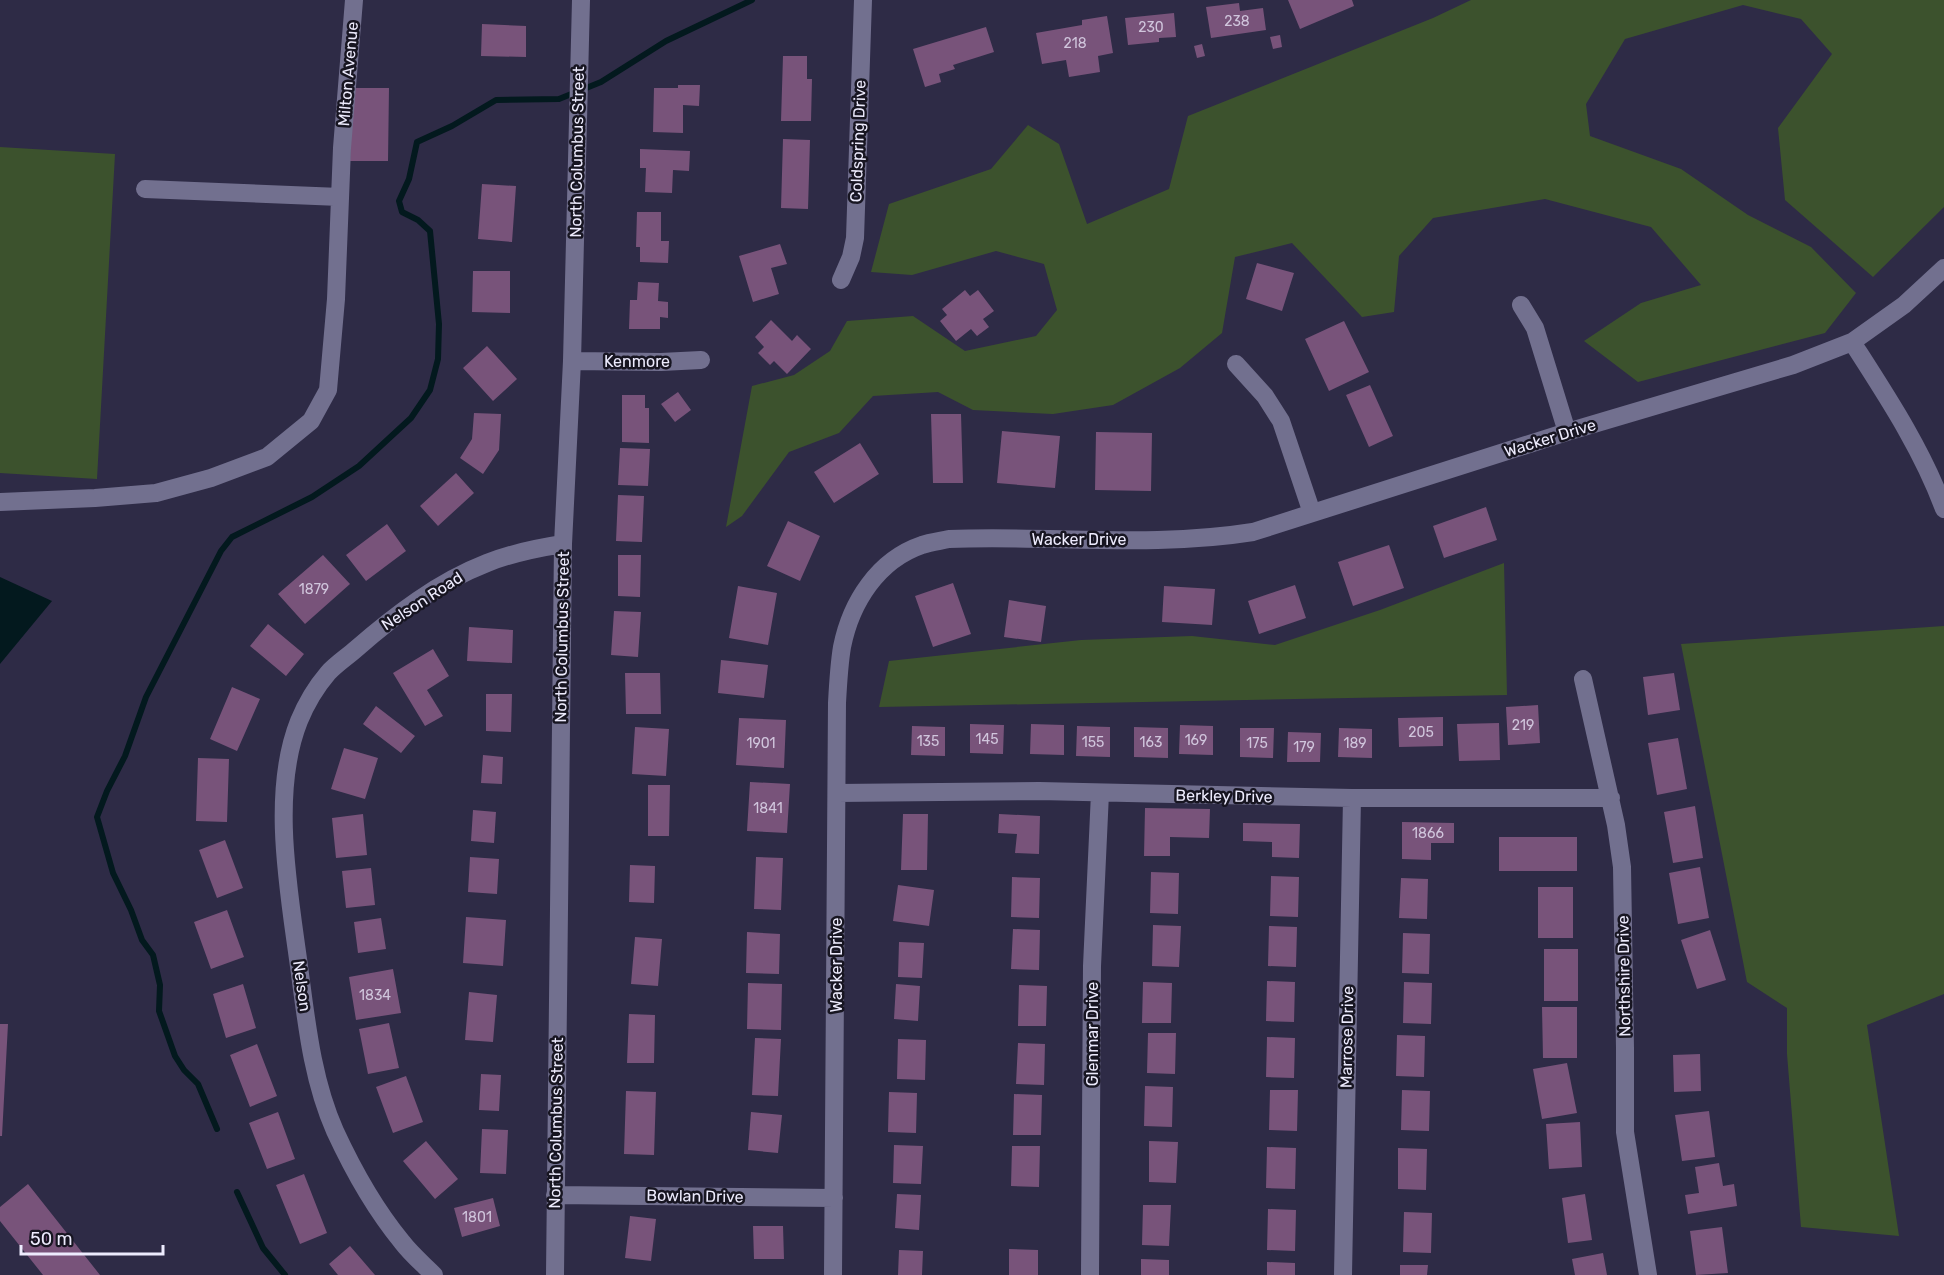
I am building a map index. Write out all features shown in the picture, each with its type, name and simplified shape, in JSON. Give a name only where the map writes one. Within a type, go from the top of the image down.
[{"type":"street","name":"Milton Avenue","points":[[0,502],[156,493],[211,478],[267,457],[311,421],[328,390],[336,299],[342,148],[354,0]]},
{"type":"street","name":"North Columbus Street","points":[[555,1275],[563,544],[572,361],[581,0]]},
{"type":"street","name":"Coldspring Drive","points":[[841,280],[851,257],[855,238],[863,0]]},
{"type":"street","points":[[145,189],[340,197]]},
{"type":"street","name":"Wacker Drive","points":[[833,1275],[837,703],[842,647],[849,621],[861,596],[877,573],[898,556],[923,544],[949,539],[1169,540],[1225,537],[1253,532],[1567,432],[1793,365],[1852,342],[1904,305],[1944,268]]},
{"type":"street","points":[[1521,305],[1535,328],[1567,432]]},
{"type":"street","points":[[1852,342],[1900,417],[1944,509]]},
{"type":"street","name":"Kenmore","points":[[572,361],[701,360]]},
{"type":"street","points":[[1236,364],[1265,396],[1281,421],[1312,513]]},
{"type":"street","name":"Nelson Road","points":[[328,673],[370,636],[414,603],[462,574],[512,554],[563,544]]},
{"type":"street","name":"Nelson","points":[[328,673],[312,696],[299,721],[290,752],[284,802],[288,886],[310,1039],[321,1093],[334,1129],[355,1172],[373,1203],[403,1244],[434,1275]]},
{"type":"street","name":"Northshire Drive","points":[[1583,679],[1611,798],[1622,867],[1625,1132],[1648,1275]]},
{"type":"street","name":"Berkley Drive","points":[[837,793],[1039,791],[1352,798],[1611,798]]},
{"type":"street","name":"Glenmar Drive","points":[[1090,1275],[1092,966],[1100,794]]},
{"type":"street","name":"Marrose Drive","points":[[1343,1275],[1352,798]]},
{"type":"street","name":"Bowlan Drive","points":[[555,1194],[834,1198]]},
{"type":"green space","points":[[1471,0],[1944,0],[1944,207],[1873,277],[1785,200],[1778,128],[1832,54],[1801,19],[1743,5],[1625,39],[1586,104],[1590,136],[1681,169],[1748,215],[1811,247],[1856,293],[1825,333],[1638,382],[1584,341],[1641,303],[1701,285],[1651,227],[1545,199],[1433,218],[1399,256],[1394,312],[1362,317],[1292,243],[1235,257],[1222,333],[1180,368],[1113,405],[1053,414],[973,410],[938,392],[873,396],[839,433],[789,452],[742,516],[726,527],[752,386],[794,375],[830,351],[847,321],[913,316],[965,351],[1036,336],[1057,310],[1044,264],[996,251],[912,275],[871,272],[889,204],[991,169],[1028,125],[1059,144],[1087,224],[1169,189],[1188,116],[1433,18]]},
{"type":"green space","points":[[0,147],[115,154],[97,479],[0,473]]},
{"type":"green space","points":[[1504,563],[1507,695],[879,707],[889,661],[1081,640],[1192,636],[1275,645],[1380,610]]},
{"type":"green space","points":[[1944,626],[1944,994],[1867,1025],[1899,1236],[1801,1227],[1787,1054],[1787,1008],[1747,982],[1681,644]]},
{"type":"water","points":[[0,577],[52,601],[0,664]]},
{"type":"building","points":[[1288,0],[1352,0],[1354,6],[1300,29]]},
{"type":"building","points":[[1239,3],[1240,11],[1263,8],[1266,30],[1211,38],[1206,7]]},
{"type":"building","points":[[1174,13],[1176,37],[1159,38],[1159,42],[1128,45],[1125,18]]},
{"type":"building","points":[[1107,16],[1113,53],[1098,56],[1100,72],[1069,77],[1066,60],[1042,64],[1036,33],[1082,25],[1082,20]]},
{"type":"building","points":[[482,24],[526,26],[526,57],[481,56]]},
{"type":"building","points":[[986,27],[994,52],[953,65],[955,69],[939,74],[941,82],[925,87],[913,49]]},
{"type":"building","points":[[1280,35],[1282,47],[1273,49],[1270,37]]},
{"type":"building","points":[[1202,44],[1205,56],[1197,58],[1194,46]]},
{"type":"building","points":[[783,56],[807,56],[807,79],[812,79],[811,121],[781,121]]},
{"type":"building","points":[[678,85],[700,85],[699,106],[683,105],[683,133],[653,132],[654,88],[678,88]]},
{"type":"building","points":[[352,88],[389,88],[388,161],[350,161]]},
{"type":"building","points":[[783,139],[810,140],[808,209],[781,208]]},
{"type":"building","points":[[640,149],[690,151],[689,171],[673,170],[672,193],[645,192],[646,168],[640,168]]},
{"type":"building","points":[[482,184],[516,186],[512,242],[478,239]]},
{"type":"building","points":[[637,212],[661,212],[661,241],[669,241],[668,263],[640,262],[640,247],[636,247]]},
{"type":"building","points":[[780,244],[787,264],[771,268],[779,294],[753,302],[739,256]]},
{"type":"building","points":[[1257,263],[1294,273],[1282,311],[1246,299]]},
{"type":"building","points":[[473,271],[510,271],[510,313],[472,312]]},
{"type":"building","points":[[638,282],[659,283],[658,301],[668,302],[668,318],[660,317],[660,329],[629,329],[630,300],[637,300]]},
{"type":"building","points":[[965,290],[970,296],[978,290],[994,311],[983,319],[989,327],[977,336],[971,329],[956,341],[940,321],[947,315],[942,309]]},
{"type":"building","points":[[771,320],[792,341],[797,335],[811,349],[787,374],[774,361],[770,365],[758,353],[764,347],[755,337]]},
{"type":"building","points":[[1344,321],[1369,372],[1329,391],[1305,339]]},
{"type":"building","points":[[487,346],[517,379],[493,401],[463,368]]},
{"type":"building","points":[[1370,385],[1393,436],[1369,447],[1346,395]]},
{"type":"building","points":[[678,392],[691,410],[675,422],[661,404]]},
{"type":"building","points":[[622,395],[645,395],[645,408],[649,408],[649,443],[622,442]]},
{"type":"building","points":[[474,413],[501,414],[499,450],[483,474],[460,458],[472,439]]},
{"type":"building","points":[[931,414],[961,414],[963,483],[933,483]]},
{"type":"building","points":[[1002,431],[1060,436],[1055,488],[997,483]]},
{"type":"building","points":[[1096,432],[1152,433],[1151,491],[1095,490]]},
{"type":"building","points":[[860,443],[879,474],[834,503],[814,472]]},
{"type":"building","points":[[620,448],[650,449],[648,486],[618,485]]},
{"type":"building","points":[[456,473],[474,493],[438,526],[420,506]]},
{"type":"building","points":[[618,495],[644,496],[642,542],[616,541]]},
{"type":"building","points":[[1486,507],[1497,540],[1444,558],[1433,526]]},
{"type":"building","points":[[788,521],[820,536],[800,581],[767,566]]},
{"type":"building","points":[[387,524],[406,551],[366,581],[346,555]]},
{"type":"building","points":[[1389,545],[1404,588],[1353,606],[1338,562]]},
{"type":"building","points":[[323,555],[350,584],[305,624],[278,594]]},
{"type":"building","points":[[618,555],[641,555],[640,597],[618,596]]},
{"type":"building","points":[[953,583],[971,634],[933,647],[915,596]]},
{"type":"building","points":[[1295,585],[1306,618],[1259,634],[1248,601]]},
{"type":"building","points":[[738,586],[777,593],[768,645],[729,638]]},
{"type":"building","points":[[1164,586],[1215,589],[1212,625],[1162,622]]},
{"type":"building","points":[[1009,600],[1046,606],[1041,642],[1004,637]]},
{"type":"building","points":[[614,611],[641,612],[638,657],[611,655]]},
{"type":"building","points":[[268,624],[304,654],[286,676],[250,646]]},
{"type":"building","points":[[469,627],[513,630],[512,663],[467,661]]},
{"type":"building","points":[[433,649],[449,676],[427,690],[443,716],[425,726],[393,673]]},
{"type":"building","points":[[721,660],[768,665],[764,698],[718,693]]},
{"type":"building","points":[[625,673],[660,673],[661,714],[626,714]]},
{"type":"building","points":[[1674,673],[1680,710],[1648,715],[1643,677]]},
{"type":"building","points":[[232,687],[260,699],[237,751],[210,739]]},
{"type":"building","points":[[486,694],[512,694],[511,732],[486,731]]},
{"type":"building","points":[[1538,705],[1540,743],[1508,745],[1506,707]]},
{"type":"building","points":[[376,706],[415,736],[401,753],[363,724]]},
{"type":"building","points":[[1443,717],[1443,746],[1399,747],[1398,718]]},
{"type":"building","points":[[739,718],[786,720],[784,768],[736,765]]},
{"type":"building","points":[[1499,723],[1500,760],[1459,761],[1457,724]]},
{"type":"building","points":[[970,724],[1004,725],[1003,754],[970,753]]},
{"type":"building","points":[[1031,724],[1064,725],[1064,755],[1030,754]]},
{"type":"building","points":[[1180,725],[1213,726],[1213,755],[1179,754]]},
{"type":"building","points":[[912,726],[945,727],[945,756],[911,755]]},
{"type":"building","points":[[1077,726],[1110,727],[1110,757],[1076,756]]},
{"type":"building","points":[[635,727],[669,729],[666,776],[632,774]]},
{"type":"building","points":[[1134,727],[1168,728],[1168,758],[1134,757]]},
{"type":"building","points":[[1240,728],[1274,728],[1273,758],[1240,757]]},
{"type":"building","points":[[1339,728],[1372,729],[1372,758],[1338,757]]},
{"type":"building","points":[[1288,732],[1321,733],[1320,762],[1287,762]]},
{"type":"building","points":[[1678,738],[1687,789],[1657,795],[1648,743]]},
{"type":"building","points":[[344,748],[378,758],[365,799],[331,789]]},
{"type":"building","points":[[483,755],[503,757],[502,784],[481,783]]},
{"type":"building","points":[[198,758],[229,759],[227,822],[196,821]]},
{"type":"building","points":[[750,782],[790,784],[787,833],[747,831]]},
{"type":"building","points":[[648,785],[670,785],[669,836],[648,836]]},
{"type":"building","points":[[1695,806],[1703,858],[1673,863],[1664,812]]},
{"type":"building","points":[[1145,808],[1210,809],[1209,838],[1170,837],[1170,856],[1144,856]]},
{"type":"building","points":[[473,810],[496,812],[494,843],[471,841]]},
{"type":"building","points":[[363,814],[367,855],[336,858],[332,818]]},
{"type":"building","points":[[903,814],[928,814],[927,870],[901,870]]},
{"type":"building","points":[[999,814],[1040,816],[1039,854],[1015,853],[1017,834],[998,833]]},
{"type":"building","points":[[1402,822],[1454,823],[1454,843],[1431,843],[1431,860],[1402,859]]},
{"type":"building","points":[[1243,823],[1300,824],[1299,858],[1272,857],[1272,842],[1243,841]]},
{"type":"building","points":[[1499,837],[1577,837],[1577,871],[1499,871]]},
{"type":"building","points":[[225,840],[243,888],[217,898],[199,850]]},
{"type":"building","points":[[470,857],[499,859],[497,894],[468,892]]},
{"type":"building","points":[[756,857],[783,858],[781,910],[754,909]]},
{"type":"building","points":[[630,865],[655,866],[654,903],[629,902]]},
{"type":"building","points":[[1700,867],[1709,918],[1678,924],[1669,873]]},
{"type":"building","points":[[371,868],[375,905],[346,908],[342,871]]},
{"type":"building","points":[[1151,872],[1179,873],[1178,914],[1150,913]]},
{"type":"building","points":[[1271,876],[1299,877],[1298,917],[1270,916]]},
{"type":"building","points":[[1012,877],[1040,878],[1039,918],[1011,917]]},
{"type":"building","points":[[1401,878],[1428,879],[1427,919],[1399,918]]},
{"type":"building","points":[[898,885],[934,890],[929,926],[893,921]]},
{"type":"building","points":[[1538,887],[1573,887],[1573,938],[1538,938]]},
{"type":"building","points":[[227,910],[244,957],[211,969],[194,922]]},
{"type":"building","points":[[466,917],[506,920],[503,966],[463,963]]},
{"type":"building","points":[[381,918],[386,949],[358,953],[354,922]]},
{"type":"building","points":[[1153,925],[1181,926],[1179,967],[1152,966]]},
{"type":"building","points":[[1269,926],[1297,927],[1296,967],[1268,966]]},
{"type":"building","points":[[1013,929],[1040,930],[1039,970],[1011,969]]},
{"type":"building","points":[[1710,930],[1726,980],[1697,989],[1681,940]]},
{"type":"building","points":[[747,932],[780,934],[779,974],[746,973]]},
{"type":"building","points":[[1403,933],[1430,934],[1429,974],[1402,973]]},
{"type":"building","points":[[635,937],[662,939],[658,986],[631,984]]},
{"type":"building","points":[[899,942],[924,943],[922,978],[898,977]]},
{"type":"building","points":[[1544,949],[1578,949],[1578,1001],[1544,1001]]},
{"type":"building","points":[[393,969],[401,1013],[356,1020],[349,977]]},
{"type":"building","points":[[1267,981],[1295,982],[1294,1022],[1266,1021]]},
{"type":"building","points":[[1143,982],[1172,983],[1171,1023],[1142,1023]]},
{"type":"building","points":[[1404,982],[1432,983],[1431,1024],[1403,1023]]},
{"type":"building","points":[[748,983],[782,984],[781,1030],[747,1029]]},
{"type":"building","points":[[243,984],[256,1028],[226,1038],[213,994]]},
{"type":"building","points":[[896,984],[920,986],[918,1021],[894,1019]]},
{"type":"building","points":[[1019,985],[1047,986],[1046,1026],[1018,1026]]},
{"type":"building","points":[[469,992],[497,995],[493,1042],[465,1040]]},
{"type":"building","points":[[1542,1007],[1577,1007],[1577,1058],[1543,1058]]},
{"type":"building","points":[[629,1014],[655,1015],[654,1063],[627,1063]]},
{"type":"building","points":[[389,1023],[399,1068],[368,1074],[359,1029]]},
{"type":"building","points":[[0,1024],[8,1024],[2,1136],[0,1136]]},
{"type":"building","points":[[1148,1033],[1176,1033],[1175,1074],[1147,1073]]},
{"type":"building","points":[[1397,1035],[1425,1036],[1424,1077],[1396,1076]]},
{"type":"building","points":[[1267,1037],[1295,1038],[1294,1078],[1266,1077]]},
{"type":"building","points":[[755,1038],[781,1039],[778,1096],[752,1095]]},
{"type":"building","points":[[898,1039],[926,1040],[925,1080],[897,1079]]},
{"type":"building","points":[[1018,1043],[1045,1044],[1044,1085],[1016,1084]]},
{"type":"building","points":[[257,1044],[277,1096],[250,1107],[230,1055]]},
{"type":"building","points":[[1700,1054],[1701,1091],[1674,1092],[1673,1055]]},
{"type":"building","points":[[1567,1063],[1577,1113],[1542,1119],[1533,1069]]},
{"type":"building","points":[[481,1074],[501,1075],[499,1111],[479,1110]]},
{"type":"building","points":[[406,1076],[423,1122],[393,1133],[376,1087]]},
{"type":"building","points":[[1145,1086],[1173,1087],[1172,1127],[1144,1126]]},
{"type":"building","points":[[1270,1090],[1298,1090],[1297,1131],[1269,1130]]},
{"type":"building","points":[[1402,1090],[1430,1091],[1429,1131],[1401,1130]]},
{"type":"building","points":[[626,1091],[656,1092],[654,1155],[624,1154]]},
{"type":"building","points":[[889,1092],[917,1093],[916,1133],[888,1132]]},
{"type":"building","points":[[1014,1094],[1042,1095],[1041,1135],[1013,1135]]},
{"type":"building","points":[[1709,1111],[1715,1157],[1682,1161],[1675,1115]]},
{"type":"building","points":[[278,1112],[295,1159],[267,1169],[249,1123]]},
{"type":"building","points":[[751,1112],[782,1115],[778,1153],[748,1150]]},
{"type":"building","points":[[1580,1122],[1582,1167],[1549,1169],[1546,1124]]},
{"type":"building","points":[[482,1129],[508,1130],[506,1174],[480,1173]]},
{"type":"building","points":[[426,1141],[458,1179],[435,1199],[403,1161]]},
{"type":"building","points":[[1149,1141],[1178,1142],[1176,1183],[1149,1182]]},
{"type":"building","points":[[894,1145],[923,1146],[921,1184],[893,1183]]},
{"type":"building","points":[[1012,1146],[1040,1146],[1039,1187],[1011,1186]]},
{"type":"building","points":[[1267,1147],[1296,1148],[1295,1189],[1266,1188]]},
{"type":"building","points":[[1398,1148],[1427,1149],[1426,1190],[1398,1189]]},
{"type":"building","points":[[1719,1163],[1723,1186],[1734,1184],[1737,1206],[1688,1214],[1685,1195],[1699,1193],[1695,1167]]},
{"type":"building","points":[[304,1174],[327,1233],[300,1244],[276,1185]]},
{"type":"building","points":[[28,1184],[100,1275],[43,1275],[0,1221],[0,1207]]},
{"type":"building","points":[[897,1194],[921,1195],[919,1230],[895,1228]]},
{"type":"building","points":[[1585,1194],[1592,1240],[1568,1243],[1562,1198]]},
{"type":"building","points":[[493,1198],[500,1226],[462,1237],[454,1208]]},
{"type":"building","points":[[1143,1205],[1171,1205],[1169,1246],[1142,1245]]},
{"type":"building","points":[[1268,1209],[1296,1210],[1295,1251],[1267,1250]]},
{"type":"building","points":[[1404,1212],[1432,1213],[1431,1253],[1403,1252]]},
{"type":"building","points":[[630,1216],[656,1219],[651,1261],[625,1258]]},
{"type":"building","points":[[753,1226],[783,1226],[784,1259],[754,1259]]},
{"type":"building","points":[[1722,1227],[1728,1273],[1696,1275],[1690,1231]]},
{"type":"building","points":[[350,1246],[375,1275],[338,1275],[329,1264]]},
{"type":"building","points":[[1009,1249],[1038,1250],[1038,1275],[1009,1275]]},
{"type":"building","points":[[899,1250],[923,1251],[922,1275],[898,1275]]},
{"type":"building","points":[[1603,1253],[1607,1275],[1575,1275],[1572,1259]]},
{"type":"building","points":[[1141,1259],[1169,1260],[1169,1275],[1141,1275]]},
{"type":"building","points":[[1267,1262],[1295,1263],[1295,1275],[1267,1275]]},
{"type":"building","points":[[1400,1265],[1428,1265],[1427,1275],[1400,1275]]},
{"type":"waterway","points":[[217,1129],[198,1084],[184,1070],[175,1056],[159,1011],[160,985],[153,955],[142,940],[131,910],[113,873],[97,817],[125,756],[146,697],[221,551],[232,537],[312,497],[359,466],[411,418],[430,390],[438,359],[439,324],[430,231],[418,220],[402,212],[399,201],[409,179],[417,142],[452,126],[496,100],[559,99],[601,82],[666,41],[752,0]]},
{"type":"waterway","points":[[237,1192],[263,1248],[285,1275]]}]
